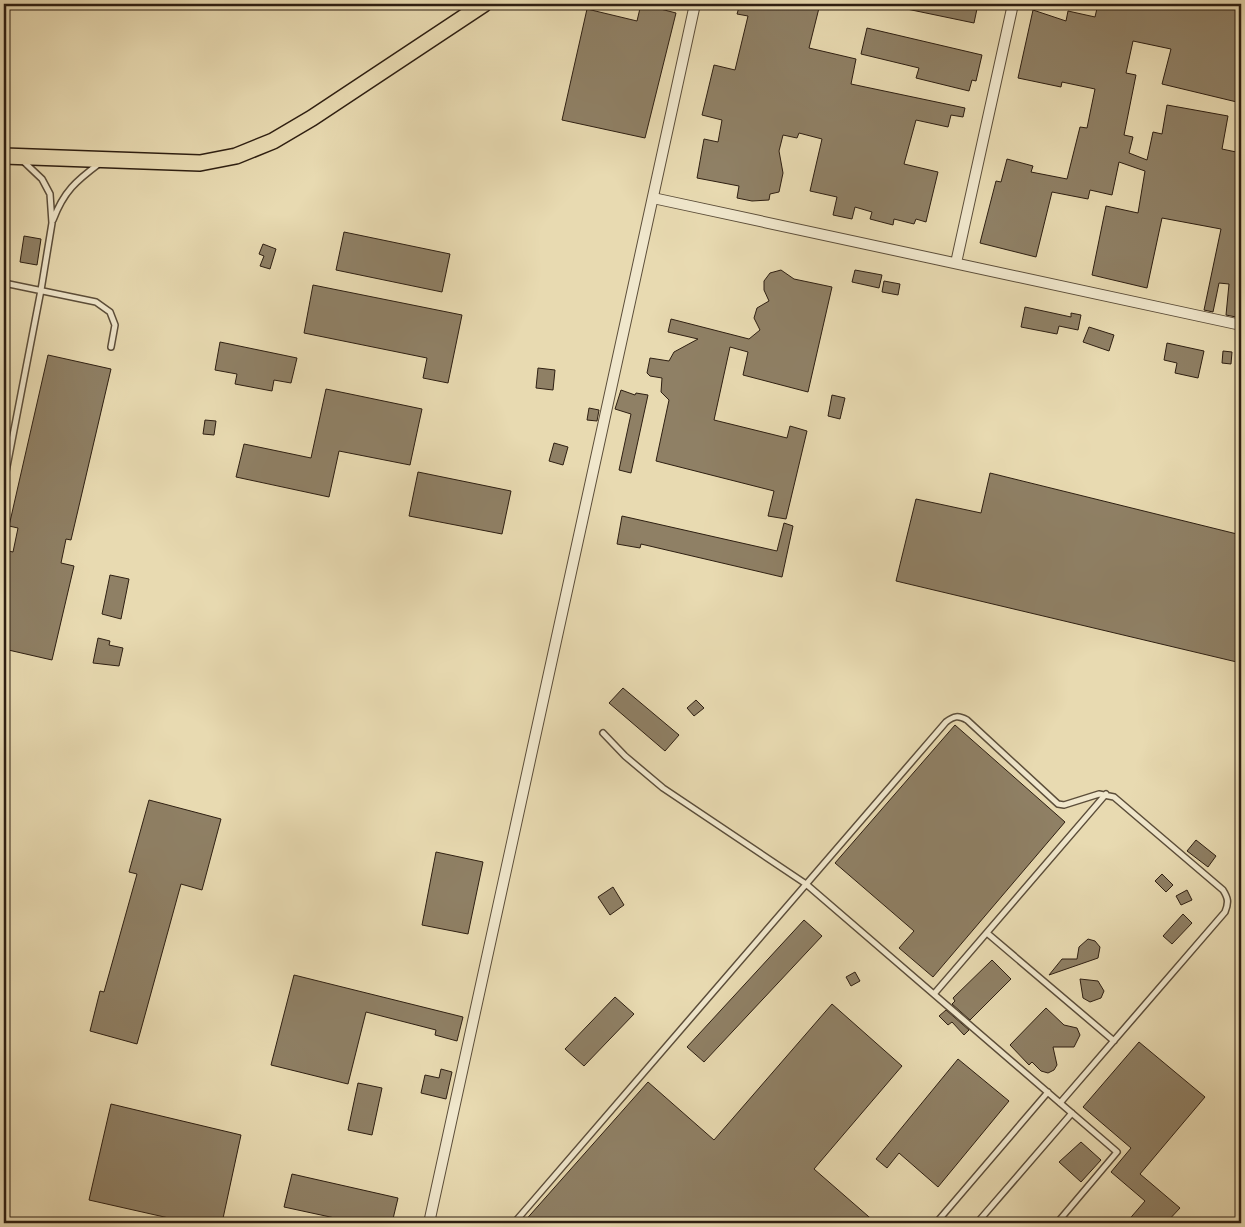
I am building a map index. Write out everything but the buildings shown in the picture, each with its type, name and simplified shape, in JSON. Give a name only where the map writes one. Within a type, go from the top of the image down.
[{"type":"main road","points":[[11,156],[200,163],[236,156],[273,142],[484,4]]},
{"type":"street","points":[[429,1223],[696,4]]},
{"type":"street","points":[[956,263],[1013,4]]},
{"type":"street","points":[[653,198],[1241,325]]},
{"type":"lane","points":[[11,156],[42,179],[50,194],[52,223]]},
{"type":"lane","points":[[4,482],[52,223],[61,200],[76,181],[106,159]]},
{"type":"lane","points":[[4,282],[96,302],[110,312],[115,325],[111,347]]},
{"type":"lane","points":[[514,1223],[952,717],[960,716],[967,720],[1058,804],[1064,806],[1099,794],[1114,797],[1223,890],[1229,903],[1225,912],[1060,1103]]},
{"type":"lane","points":[[603,733],[625,756],[663,788],[806,884],[1117,1152],[1057,1223]]},
{"type":"lane","points":[[934,994],[1106,794]]},
{"type":"lane","points":[[987,933],[1114,1040]]},
{"type":"lane","points":[[936,1223],[1048,1092]]},
{"type":"lane","points":[[978,1223],[1072,1113]]}]
